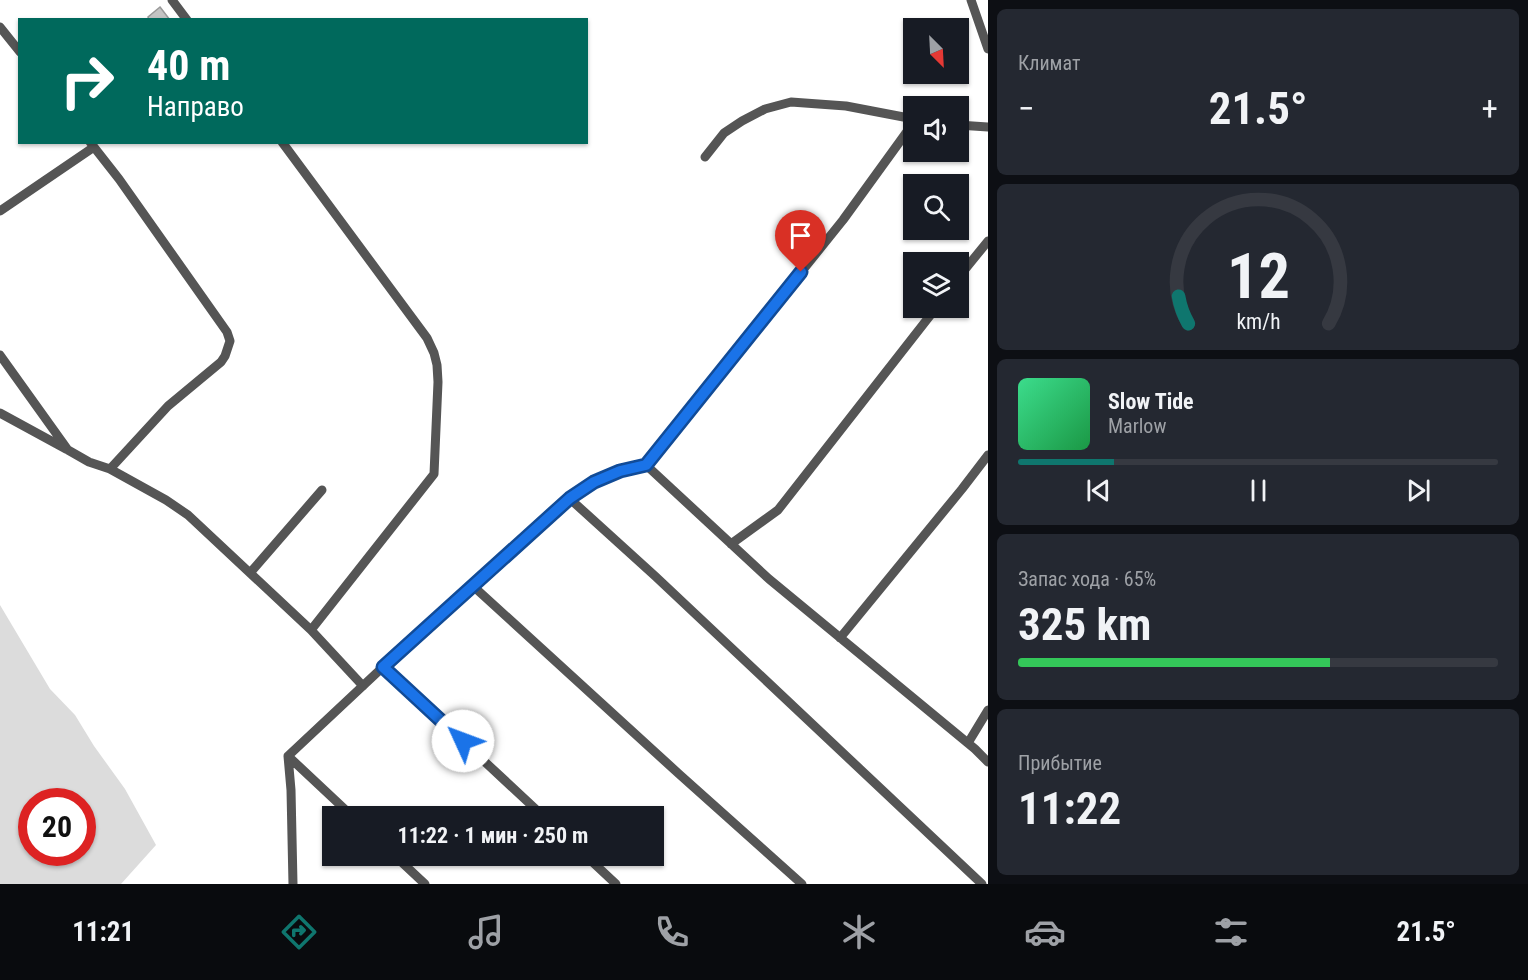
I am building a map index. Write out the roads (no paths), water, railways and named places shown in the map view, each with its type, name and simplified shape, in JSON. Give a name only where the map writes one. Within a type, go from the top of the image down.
[{"type":"lane","points":[[172,0],[186,18]]},
{"type":"lane","points":[[971,0],[988,49]]},
{"type":"lane","points":[[0,27],[18,50]]},
{"type":"lane","points":[[705,157],[724,133],[742,121],[765,109],[791,102],[846,106],[903,119]]},
{"type":"lane","points":[[969,126],[988,128]]},
{"type":"lane","points":[[288,756],[570,498],[594,482],[620,471],[646,465],[843,220],[903,136]]},
{"type":"lane","points":[[283,144],[427,338],[434,353],[438,382],[435,474],[311,630]]},
{"type":"lane","points":[[0,211],[92,145],[119,179],[227,332],[230,341],[221,362],[168,406],[110,469]]},
{"type":"lane","points":[[969,264],[988,241]]},
{"type":"lane","points":[[731,544],[778,510],[928,318]]},
{"type":"lane","points":[[0,354],[68,450]]},
{"type":"lane","points":[[0,413],[89,462],[110,469],[188,515],[311,630],[363,686]]},
{"type":"lane","points":[[840,638],[988,454]]},
{"type":"lane","points":[[646,465],[769,579],[988,762]]},
{"type":"lane","points":[[250,573],[322,490]]},
{"type":"lane","points":[[570,498],[982,884]]},
{"type":"lane","points":[[473,586],[802,884]]},
{"type":"lane","points":[[383,667],[532,806]]},
{"type":"lane","points":[[968,743],[988,710]]},
{"type":"lane","points":[[288,756],[341,806]]},
{"type":"lane","points":[[288,756],[294,884]]},
{"type":"lane","points":[[406,866],[425,884]]},
{"type":"lane","points":[[597,866],[616,884]]}]
